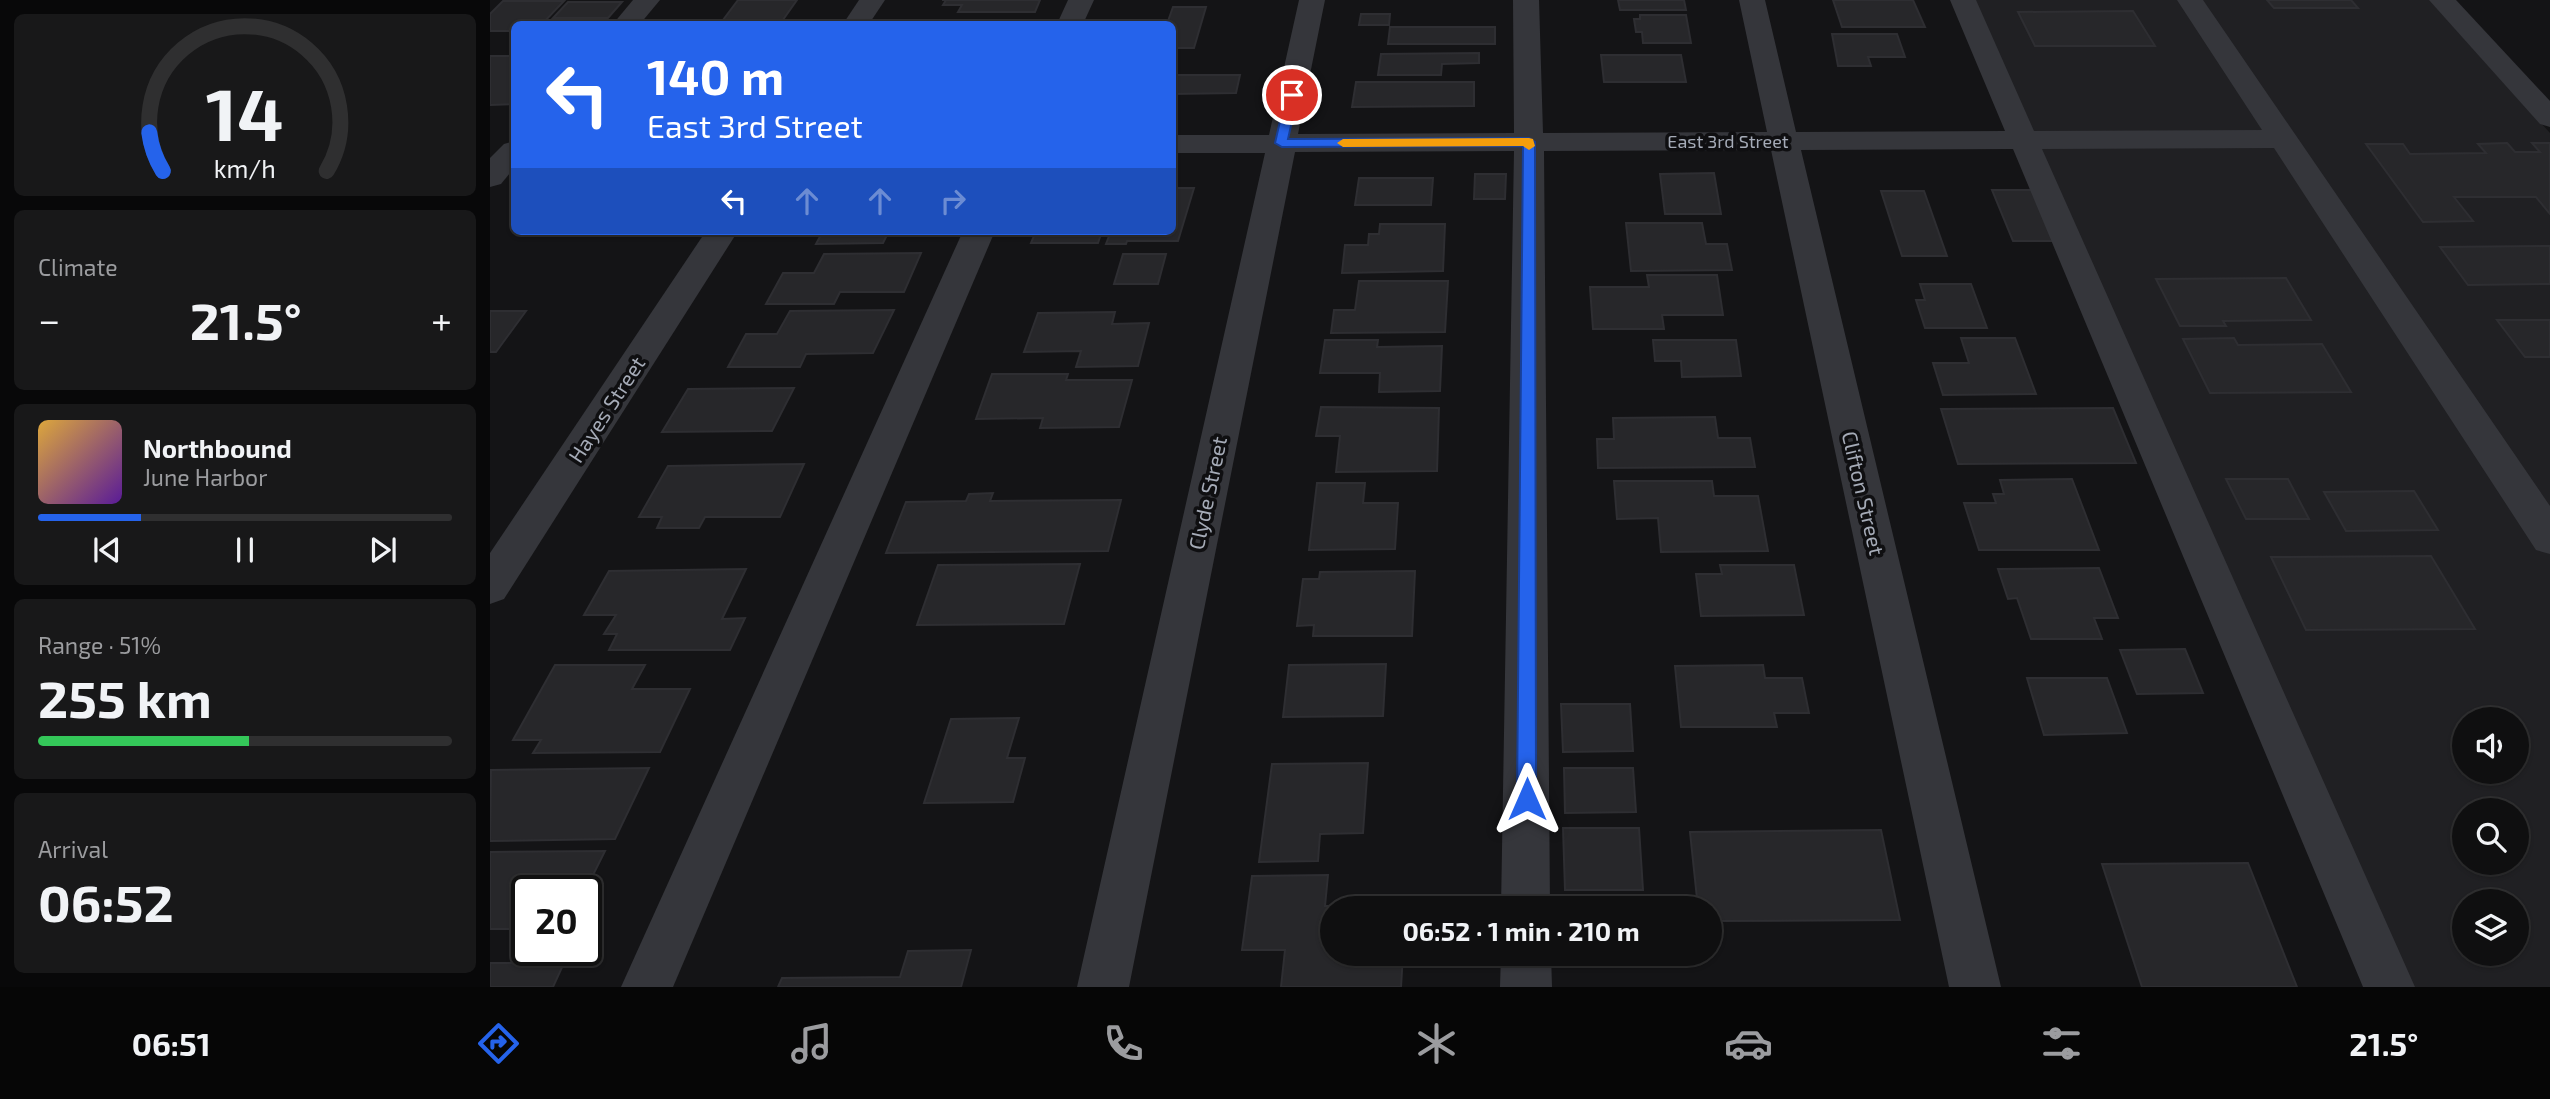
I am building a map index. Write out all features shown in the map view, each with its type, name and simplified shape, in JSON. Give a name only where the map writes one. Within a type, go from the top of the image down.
[{"type":"street","points":[[628,21],[647,0]]},
{"type":"street","points":[[858,21],[872,0]]},
{"type":"street","points":[[1071,21],[1081,0]]},
{"type":"street","name":"Clyde Street","points":[[1103,987],[1312,0]]},
{"type":"street","points":[[1526,0],[1529,142],[1526,896]]},
{"type":"street","name":"Clifton Street","points":[[1752,0],[1975,987]]},
{"type":"street","points":[[1963,0],[2389,987]]},
{"type":"street","points":[[2190,0],[2550,538]]},
{"type":"street","points":[[2442,0],[2550,118]]},
{"type":"street","name":"East 3rd Street","points":[[1176,144],[2284,139]]},
{"type":"street","points":[[490,147],[511,148]]},
{"type":"street","points":[[490,177],[511,152]]},
{"type":"street","name":"Hayes Street","points":[[490,587],[719,235]]},
{"type":"street","points":[[647,987],[977,235]]},
{"type":"street","points":[[1526,966],[1526,987]]},
{"type":"shaded area","points":[[1974,0],[2430,0],[2550,133],[2550,987],[2409,987]]},
{"type":"building","points":[[738,0],[797,0],[782,21],[722,21]]},
{"type":"building","points":[[946,0],[1040,0],[1035,12],[958,12],[962,5],[943,5]]},
{"type":"building","points":[[1618,0],[1684,0],[1686,10],[1620,10]]},
{"type":"building","points":[[1833,0],[1913,0],[1925,27],[1842,27]]},
{"type":"building","points":[[2267,0],[2351,0],[2358,8],[2274,8]]},
{"type":"building","points":[[503,1],[564,1],[545,21],[511,21],[511,31],[490,31],[490,14]]},
{"type":"building","points":[[568,2],[622,2],[608,18],[553,18]]},
{"type":"building","points":[[1173,7],[1206,7],[1194,48],[1176,48],[1176,21],[1168,21]]},
{"type":"building","points":[[2133,11],[2155,46],[2035,46],[2018,12]]},
{"type":"building","points":[[1361,14],[1390,14],[1389,25],[1359,25]]},
{"type":"building","points":[[1640,15],[1686,15],[1691,43],[1643,43],[1642,32],[1636,32],[1634,19],[1640,19]]},
{"type":"building","points":[[1390,27],[1495,27],[1495,44],[1388,44]]},
{"type":"building","points":[[1832,34],[1897,34],[1905,57],[1868,57],[1871,66],[1838,66]]},
{"type":"building","points":[[1479,53],[1479,63],[1442,64],[1441,75],[1378,75],[1381,54]]},
{"type":"building","points":[[1601,55],[1681,55],[1686,82],[1604,82]]},
{"type":"building","points":[[490,56],[511,56],[511,104],[490,105]]},
{"type":"building","points":[[1176,75],[1240,75],[1236,93],[1176,94]]},
{"type":"building","points":[[1356,82],[1474,82],[1474,106],[1352,107]]},
{"type":"building","points":[[2507,143],[2515,152],[2540,152],[2532,143],[2550,143],[2550,214],[2536,197],[2454,197],[2473,221],[2423,222],[2366,144],[2403,144],[2410,154],[2486,153],[2478,144]]},
{"type":"building","points":[[1714,173],[1721,214],[1665,214],[1660,174]]},
{"type":"building","points":[[1475,174],[1506,174],[1505,199],[1474,199]]},
{"type":"building","points":[[1359,178],[1433,178],[1431,205],[1355,205]]},
{"type":"building","points":[[1176,188],[1194,188],[1178,241],[1127,241],[1126,244],[1106,244],[1109,235],[1176,235]]},
{"type":"building","points":[[1992,190],[2038,190],[2061,241],[2013,241]]},
{"type":"building","points":[[1881,191],[1924,191],[1947,256],[1902,256]]},
{"type":"building","points":[[1626,223],[1702,223],[1706,244],[1727,244],[1732,270],[1631,271]]},
{"type":"building","points":[[1380,224],[1445,224],[1443,271],[1342,273],[1345,245],[1368,245],[1369,234],[1379,234]]},
{"type":"building","points":[[821,235],[887,235],[883,243],[816,244]]},
{"type":"building","points":[[1034,235],[1101,235],[1098,243],[1031,243]]},
{"type":"building","points":[[2550,246],[2550,284],[2468,285],[2440,247]]},
{"type":"building","points":[[921,253],[904,292],[840,292],[834,304],[766,304],[783,273],[814,273],[824,254]]},
{"type":"building","points":[[1123,254],[1166,254],[1158,284],[1114,284]]},
{"type":"building","points":[[1647,275],[1717,275],[1723,315],[1662,315],[1664,329],[1593,329],[1590,287],[1649,287]]},
{"type":"building","points":[[2286,278],[2311,320],[2223,321],[2226,326],[2180,326],[2156,279]]},
{"type":"building","points":[[1359,281],[1448,281],[1445,332],[1331,333],[1334,310],[1355,310]]},
{"type":"building","points":[[1920,284],[1971,284],[1987,328],[1925,328],[1916,300],[1925,300]]},
{"type":"building","points":[[894,310],[873,353],[806,354],[800,367],[728,367],[746,334],[777,334],[790,311]]},
{"type":"building","points":[[490,311],[526,311],[496,352],[490,352]]},
{"type":"building","points":[[1115,312],[1112,324],[1149,323],[1138,366],[1076,367],[1081,351],[1024,352],[1038,313]]},
{"type":"building","points":[[2497,320],[2550,320],[2550,357],[2525,357]]},
{"type":"building","points":[[1961,338],[2015,338],[2036,394],[1943,395],[1933,363],[1969,363]]},
{"type":"building","points":[[2234,338],[2238,345],[2322,344],[2351,392],[2210,393],[2183,339]]},
{"type":"building","points":[[1325,340],[1378,340],[1377,347],[1442,346],[1440,391],[1379,392],[1380,373],[1320,373]]},
{"type":"building","points":[[1653,340],[1736,340],[1741,376],[1682,377],[1681,361],[1655,361]]},
{"type":"building","points":[[992,374],[1068,374],[1066,380],[1132,380],[1119,427],[1040,428],[1043,418],[976,419]]},
{"type":"building","points":[[794,388],[772,431],[662,432],[688,389]]},
{"type":"building","points":[[1321,407],[1439,408],[1437,471],[1336,472],[1340,436],[1316,436]]},
{"type":"building","points":[[2113,408],[2136,463],[1958,464],[1941,409]]},
{"type":"building","points":[[1715,417],[1718,438],[1750,438],[1755,467],[1598,468],[1597,439],[1614,439],[1613,418]]},
{"type":"building","points":[[804,464],[780,517],[705,517],[699,528],[657,528],[662,517],[639,517],[668,466]]},
{"type":"building","points":[[2072,479],[2099,550],[1979,550],[1964,503],[1996,503],[1993,494],[2004,494],[2000,480]]},
{"type":"building","points":[[2226,479],[2288,479],[2309,519],[2246,519]]},
{"type":"building","points":[[1614,481],[1712,481],[1714,496],[1758,496],[1768,551],[1661,552],[1658,518],[1617,519]]},
{"type":"building","points":[[1317,483],[1365,483],[1363,503],[1398,503],[1395,549],[1309,550]]},
{"type":"building","points":[[2414,491],[2438,530],[2346,531],[2324,492]]},
{"type":"building","points":[[993,493],[990,501],[1121,500],[1108,551],[886,553],[906,502],[966,501],[969,494]]},
{"type":"building","points":[[2431,556],[2475,629],[2306,630],[2271,557]]},
{"type":"building","points":[[1080,564],[1064,624],[917,625],[938,565]]},
{"type":"building","points":[[1720,565],[1794,565],[1804,615],[1701,616],[1696,574],[1722,574]]},
{"type":"building","points":[[2099,568],[2118,618],[2094,618],[2102,639],[2031,639],[2017,598],[2008,599],[1998,569]]},
{"type":"building","points":[[746,569],[722,619],[745,618],[730,650],[609,650],[617,634],[604,634],[616,615],[584,615],[609,571]]},
{"type":"building","points":[[1415,571],[1412,636],[1313,636],[1314,625],[1297,626],[1303,579],[1319,579],[1320,572]]},
{"type":"building","points":[[2185,649],[2203,693],[2137,694],[2120,650]]},
{"type":"building","points":[[1386,664],[1383,716],[1283,717],[1289,665]]},
{"type":"building","points":[[555,665],[645,665],[632,689],[690,689],[660,752],[533,753],[541,740],[513,740]]},
{"type":"building","points":[[1763,665],[1765,678],[1802,678],[1809,713],[1774,713],[1777,727],[1681,727],[1675,666]]},
{"type":"building","points":[[2027,678],[2107,678],[2127,733],[2044,735]]},
{"type":"building","points":[[1561,704],[1630,704],[1633,751],[1563,752]]},
{"type":"building","points":[[1019,718],[1007,758],[1025,758],[1013,802],[924,803],[951,719]]},
{"type":"building","points":[[1368,763],[1363,833],[1320,834],[1318,861],[1259,862],[1272,764]]},
{"type":"building","points":[[649,768],[615,839],[490,841],[491,770]]},
{"type":"building","points":[[1564,768],[1633,768],[1636,812],[1565,813]]},
{"type":"building","points":[[1563,828],[1639,828],[1643,890],[1565,890]]},
{"type":"building","points":[[1881,830],[1900,920],[1722,921],[1722,896],[1697,896],[1690,832]]},
{"type":"building","points":[[605,851],[593,875],[511,875],[511,929],[490,929],[490,852]]},
{"type":"building","points":[[2248,863],[2297,987],[2142,987],[2102,864]]},
{"type":"building","points":[[1328,875],[1326,896],[1320,896],[1320,966],[1402,966],[1401,987],[1281,987],[1285,950],[1242,950],[1252,876]]},
{"type":"building","points":[[971,950],[961,987],[778,987],[782,978],[900,977],[908,951]]},
{"type":"building","points":[[490,963],[511,963],[511,966],[563,966],[553,987],[490,987]]},
{"type":"slow traffic","points":[[1343,143],[1529,142],[1529,146]]},
{"type":"route","points":[[1292,95],[1282,143],[1529,142],[1527,799]]}]
